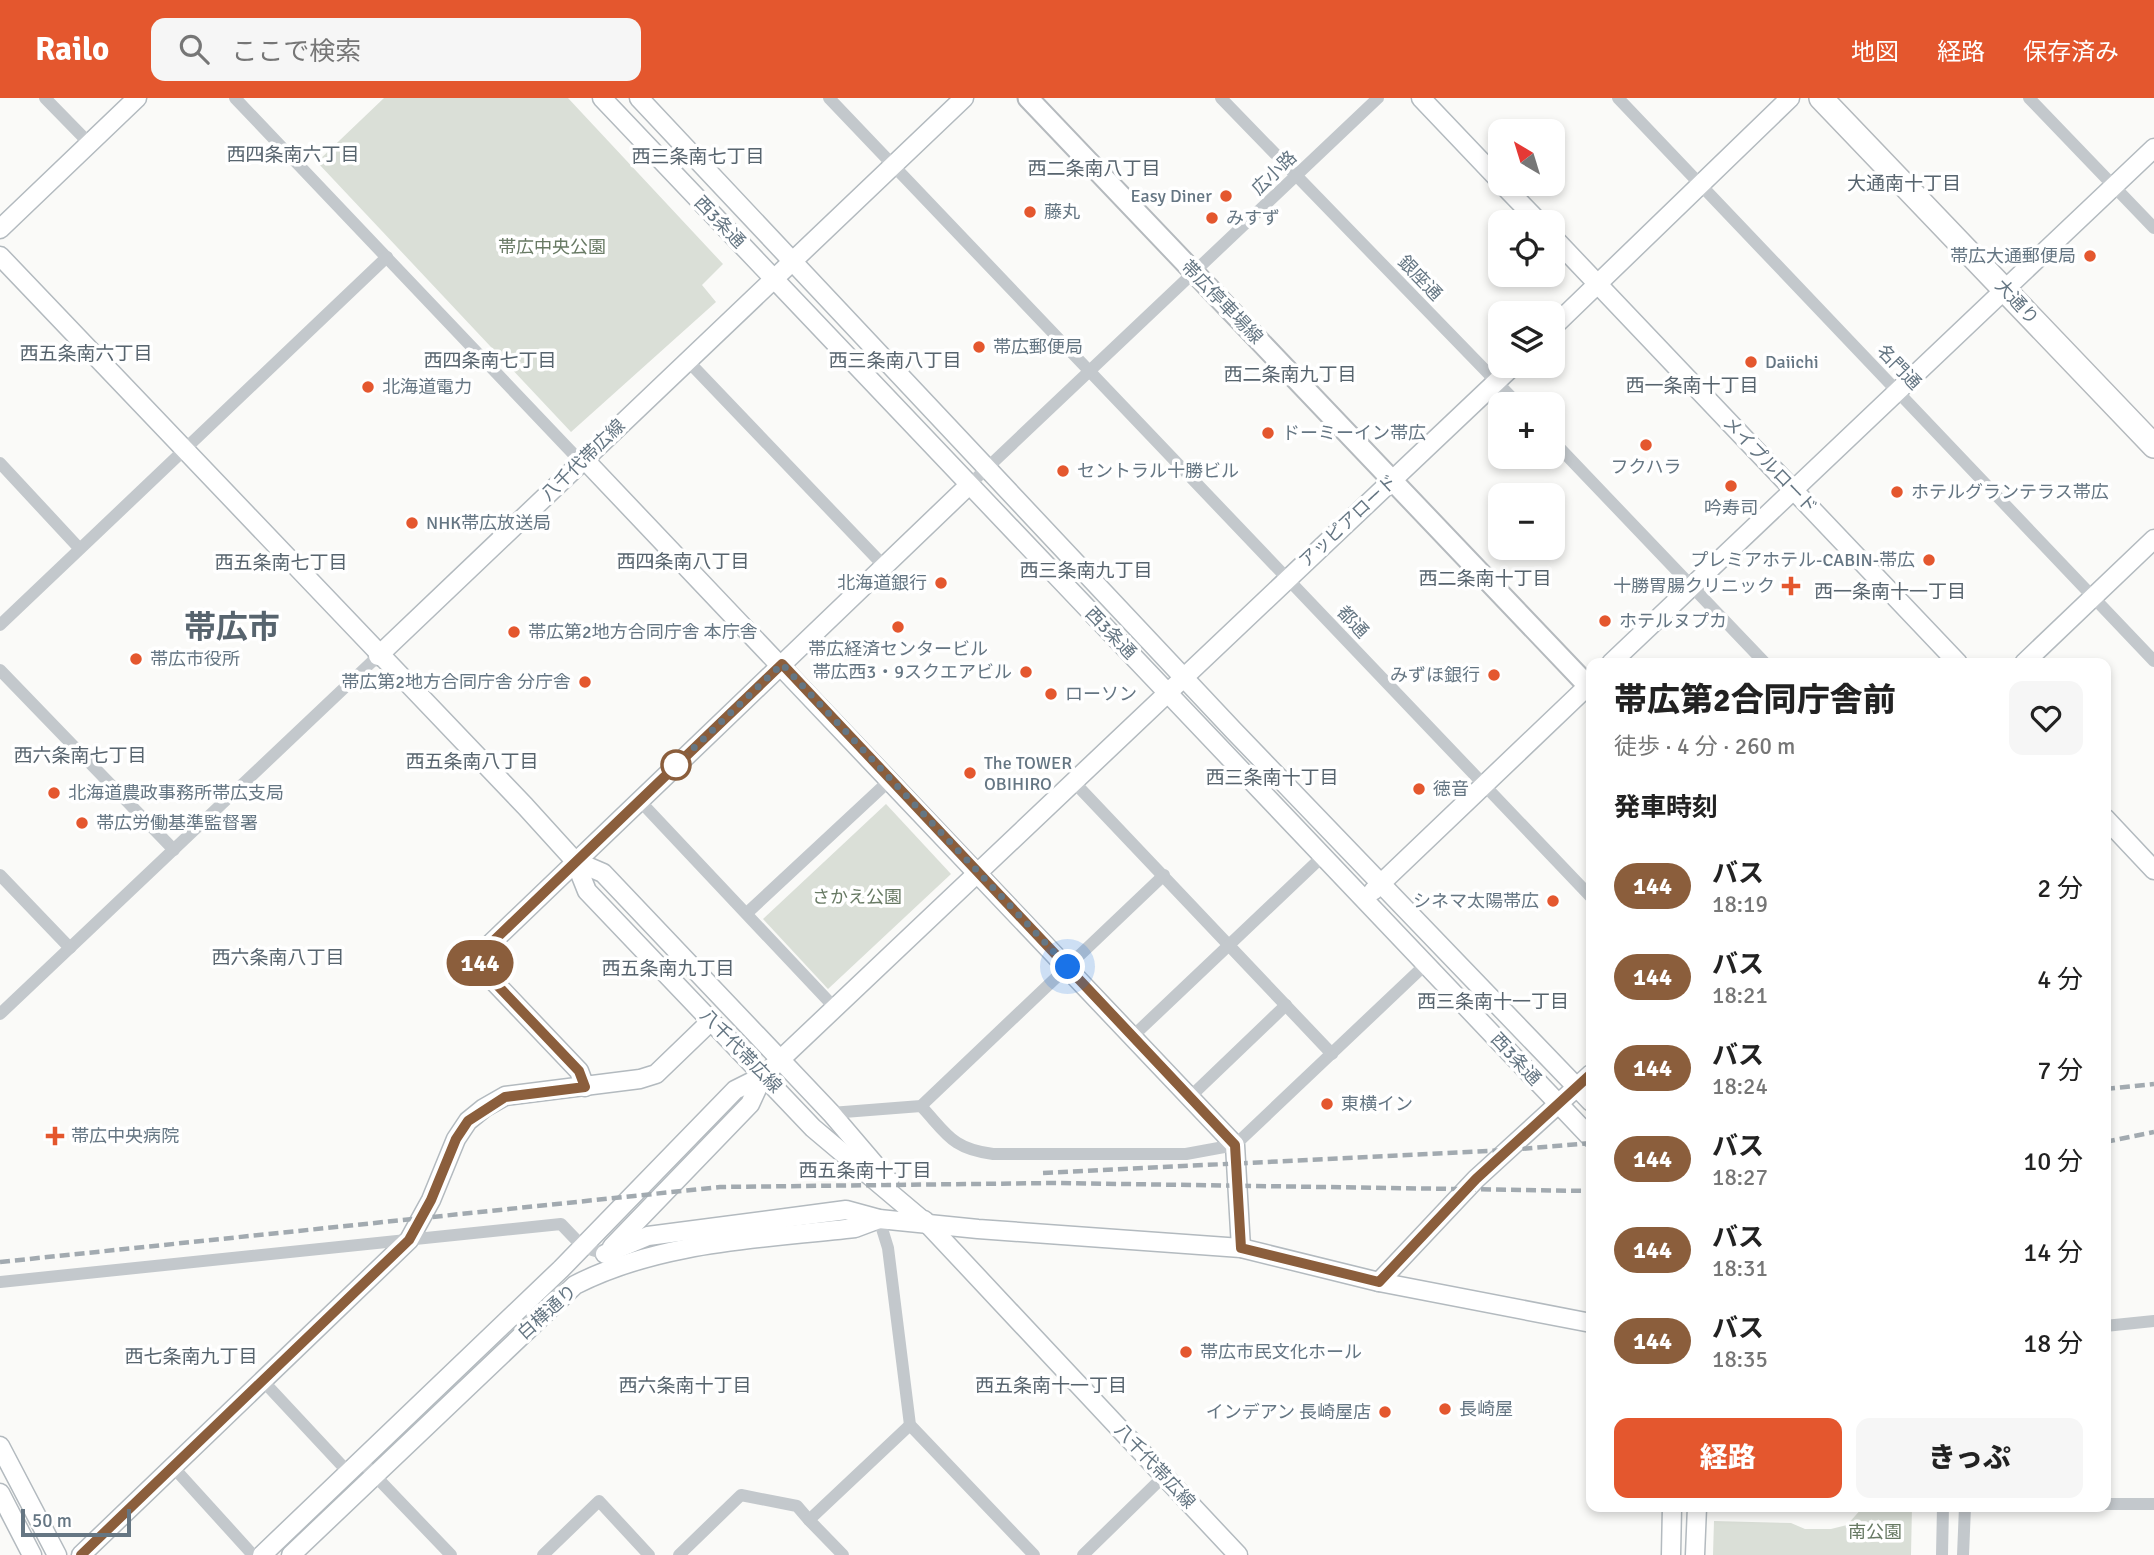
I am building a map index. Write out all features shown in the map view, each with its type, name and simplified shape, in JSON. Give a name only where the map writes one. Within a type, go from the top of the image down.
[{"type":"highway","name":"大通り","points":[[1821,98],[2154,446]]},
{"type":"main road","name":"帯広停車場線","points":[[1028,98],[1586,682]]},
{"type":"street","points":[[45,98],[89,144]]},
{"type":"street","points":[[0,229],[137,98]]},
{"type":"street","points":[[235,98],[782,664],[1235,1145],[1241,1248]]},
{"type":"street","name":"西3条通","points":[[602,98],[968,486],[1324,855],[1586,1133]]},
{"type":"street","name":"西3条通","points":[[639,98],[1183,676],[1586,1097]]},
{"type":"street","name":"都通","points":[[829,98],[1586,892]]},
{"type":"street","name":"八千代帯広線","points":[[964,98],[378,656],[575,860],[603,873],[831,1113],[927,1224],[1238,1555]]},
{"type":"street","name":"銀座通","points":[[1221,98],[1507,392]]},
{"type":"street","name":"広小路","points":[[968,486],[1378,98]]},
{"type":"street","points":[[1421,98],[1488,168]]},
{"type":"street","name":"名門通","points":[[1618,98],[2154,661]]},
{"type":"street","points":[[1565,316],[1790,98]]},
{"type":"street","points":[[2029,98],[2154,228]]},
{"type":"street","points":[[1616,658],[2154,148]]},
{"type":"street","points":[[1514,196],[1528,210]]},
{"type":"street","name":"メイプルロード","points":[[1565,250],[1953,658]]},
{"type":"street","points":[[0,256],[378,656],[0,1014]]},
{"type":"street","points":[[0,625],[387,257]]},
{"type":"street","points":[[687,360],[886,567]]},
{"type":"street","name":"アッピアロード","points":[[763,1076],[1166,691],[1501,378]]},
{"type":"street","points":[[1565,454],[1760,658]]},
{"type":"street","points":[[0,463],[79,548]]},
{"type":"street","points":[[585,1087],[579,1071],[480,967],[479,959],[484,950],[968,486]]},
{"type":"street","points":[[2029,658],[2154,539]]},
{"type":"street","points":[[0,670],[174,850]]},
{"type":"street","points":[[1365,899],[1586,690]]},
{"type":"street","points":[[747,913],[890,780]]},
{"type":"street","points":[[1072,780],[1332,1054]]},
{"type":"street","points":[[639,800],[835,1008]]},
{"type":"street","points":[[2111,824],[2154,870]]},
{"type":"street","points":[[1132,1037],[1324,855]]},
{"type":"street","name":"八千代帯広線","points":[[575,860],[587,891],[813,1128],[927,1224]]},
{"type":"street","points":[[0,875],[69,948]]},
{"type":"street","points":[[831,1113],[921,1106],[1164,875]]},
{"type":"street","points":[[921,1106],[956,1144],[968,1151],[993,1154],[1186,1154],[1235,1145],[1426,964]]},
{"type":"street","points":[[1191,1096],[1286,1005]]},
{"type":"street","points":[[81,1555],[409,1240],[431,1200],[456,1139],[468,1121],[505,1097],[640,1079],[656,1074],[711,1021]]},
{"type":"street","points":[[575,1284],[750,1104],[763,1076]]},
{"type":"street","points":[[262,1555],[583,1247],[735,1090],[763,1076]]},
{"type":"street","points":[[1379,1282],[1476,1179],[1586,1079]]},
{"type":"street","name":"白樺通り","points":[[604,1254],[648,1236],[846,1210],[879,1219],[927,1224],[1241,1248],[1379,1282],[1586,1322]]},
{"type":"street","points":[[642,1216],[640,1229],[648,1236]]},
{"type":"street","points":[[879,1219],[888,1248],[911,1425],[1034,1555]]},
{"type":"street","name":"白樺通り","points":[[291,1555],[575,1284],[605,1269],[677,1249],[855,1228],[879,1219]]},
{"type":"street","points":[[0,1282],[561,1224],[583,1247],[604,1254]]},
{"type":"street","points":[[2111,1325],[2154,1321]]},
{"type":"street","points":[[264,1382],[354,1466],[374,1475],[451,1555]]},
{"type":"street","points":[[809,1520],[911,1425]]},
{"type":"street","points":[[0,1446],[57,1555]]},
{"type":"street","points":[[174,1468],[253,1555]]},
{"type":"street","points":[[1083,1555],[1164,1476]]},
{"type":"street","points":[[0,1493],[32,1555]]},
{"type":"street","points":[[679,1555],[741,1495],[797,1506],[843,1555]]},
{"type":"street","points":[[542,1555],[599,1501],[649,1555]]},
{"type":"street","points":[[2111,1504],[2154,1504]]},
{"type":"street","points":[[1671,1555],[1672,1512]]},
{"type":"street","points":[[1695,1555],[1697,1512]]},
{"type":"street","points":[[1942,1555],[1943,1512]]},
{"type":"street","points":[[1963,1555],[1965,1512]]},
{"type":"green space","name":"帯広中央公園","points":[[384,98],[568,98],[723,264],[702,285],[716,302],[571,432],[317,162]]},
{"type":"green space","name":"さかえ公園","points":[[886,804],[951,874],[828,989],[763,919]]},
{"type":"green space","name":"南公園","points":[[1859,1512],[1912,1512],[1911,1555],[1713,1555],[1714,1521],[1791,1523],[1805,1529],[1831,1529],[1847,1525]]},
{"type":"railway","points":[[2111,1088],[2154,1084]]},
{"type":"railway","points":[[2111,1141],[2154,1132]]},
{"type":"railway","points":[[1043,1173],[1509,1150],[1586,1143]]},
{"type":"railway","points":[[0,1262],[720,1187],[1056,1183],[1586,1191]]},
{"type":"bus line","name":"144","points":[[81,1555],[409,1240],[431,1200],[456,1139],[468,1121],[484,1108],[505,1097],[585,1087],[579,1071],[480,967],[479,959],[484,950],[590,846],[782,664],[1235,1145],[1241,1248],[1379,1282],[1476,1179],[1586,1079]]},
{"type":"place","name":"Easy Diner","points":[[1226,196]]},
{"type":"place","name":"藤丸","points":[[1030,212]]},
{"type":"place","name":"みすず","points":[[1212,218]]},
{"type":"place","name":"帯広大通郵便局","points":[[2090,256]]},
{"type":"place","name":"帯広郵便局","points":[[979,347]]},
{"type":"place","name":"Daiichi","points":[[1751,362]]},
{"type":"place","name":"北海道電力","points":[[368,387]]},
{"type":"place","name":"ドーミーイン帯広","points":[[1268,433]]},
{"type":"place","name":"フクハラ","points":[[1646,445]]},
{"type":"place","name":"セントラル十勝ビル","points":[[1063,471]]},
{"type":"place","name":"吟寿司","points":[[1731,486]]},
{"type":"place","name":"ホテルグランテラス帯広","points":[[1897,492]]},
{"type":"place","name":"NHK帯広放送局","points":[[412,523]]},
{"type":"place","name":"プレミアホテル-CABIN-帯広","points":[[1929,560]]},
{"type":"place","name":"北海道銀行","points":[[941,583]]},
{"type":"place","name":"十勝胃腸クリニック","points":[[1791,586]]},
{"type":"place","name":"ホテルヌプカ","points":[[1605,621]]},
{"type":"place","name":"帯広経済センタービル","points":[[898,627]]},
{"type":"place","name":"帯広第2地方合同庁舎 本庁舎","points":[[514,632]]},
{"type":"place","name":"帯広市役所","points":[[136,659]]},
{"type":"place","name":"帯広西3・9スクエアビル","points":[[1026,672]]},
{"type":"place","name":"みずほ銀行","points":[[1494,675]]},
{"type":"place","name":"帯広第2地方合同庁舎 分庁舎","points":[[585,682]]},
{"type":"place","name":"ローソン","points":[[1051,694]]},
{"type":"place","name":"The TOWER OBIHIRO","points":[[970,773]]},
{"type":"place","name":"徳音","points":[[1419,789]]},
{"type":"place","name":"北海道農政事務所帯広支局","points":[[54,793]]},
{"type":"place","name":"帯広労働基準監督署","points":[[82,823]]},
{"type":"place","name":"シネマ太陽帯広","points":[[1553,901]]},
{"type":"place","name":"東横イン","points":[[1327,1104]]},
{"type":"place","name":"帯広中央病院","points":[[55,1136]]},
{"type":"place","name":"帯広市民文化ホール","points":[[1186,1352]]},
{"type":"place","name":"長崎屋","points":[[1445,1409]]},
{"type":"place","name":"インデアン 長崎屋店","points":[[1385,1412]]},
{"type":"district","name":"西四条南六丁目","points":[[293,155]]},
{"type":"district","name":"西三条南七丁目","points":[[698,157]]},
{"type":"district","name":"西二条南八丁目","points":[[1094,169]]},
{"type":"district","name":"大通南十丁目","points":[[1904,184]]},
{"type":"district","name":"西五条南六丁目","points":[[86,354]]},
{"type":"district","name":"西四条南七丁目","points":[[490,361]]},
{"type":"district","name":"西三条南八丁目","points":[[895,361]]},
{"type":"district","name":"西二条南九丁目","points":[[1290,375]]},
{"type":"district","name":"西一条南十丁目","points":[[1692,386]]},
{"type":"district","name":"西四条南八丁目","points":[[683,562]]},
{"type":"district","name":"西五条南七丁目","points":[[281,563]]},
{"type":"district","name":"西三条南九丁目","points":[[1086,571]]},
{"type":"district","name":"西二条南十丁目","points":[[1485,579]]},
{"type":"district","name":"西一条南十一丁目","points":[[1890,592]]},
{"type":"district","name":"帯広市","points":[[232,627]]},
{"type":"district","name":"西六条南七丁目","points":[[80,756]]},
{"type":"district","name":"西五条南八丁目","points":[[472,762]]},
{"type":"district","name":"西三条南十丁目","points":[[1272,778]]},
{"type":"district","name":"西六条南八丁目","points":[[278,958]]},
{"type":"district","name":"西五条南九丁目","points":[[668,969]]},
{"type":"district","name":"西三条南十一丁目","points":[[1493,1002]]},
{"type":"district","name":"西五条南十丁目","points":[[865,1171]]},
{"type":"district","name":"西七条南九丁目","points":[[191,1357]]},
{"type":"district","name":"西六条南十丁目","points":[[685,1386]]},
{"type":"district","name":"西五条南十一丁目","points":[[1051,1386]]},
{"type":"route","points":[[676,765],[782,664],[1068,967]]}]
